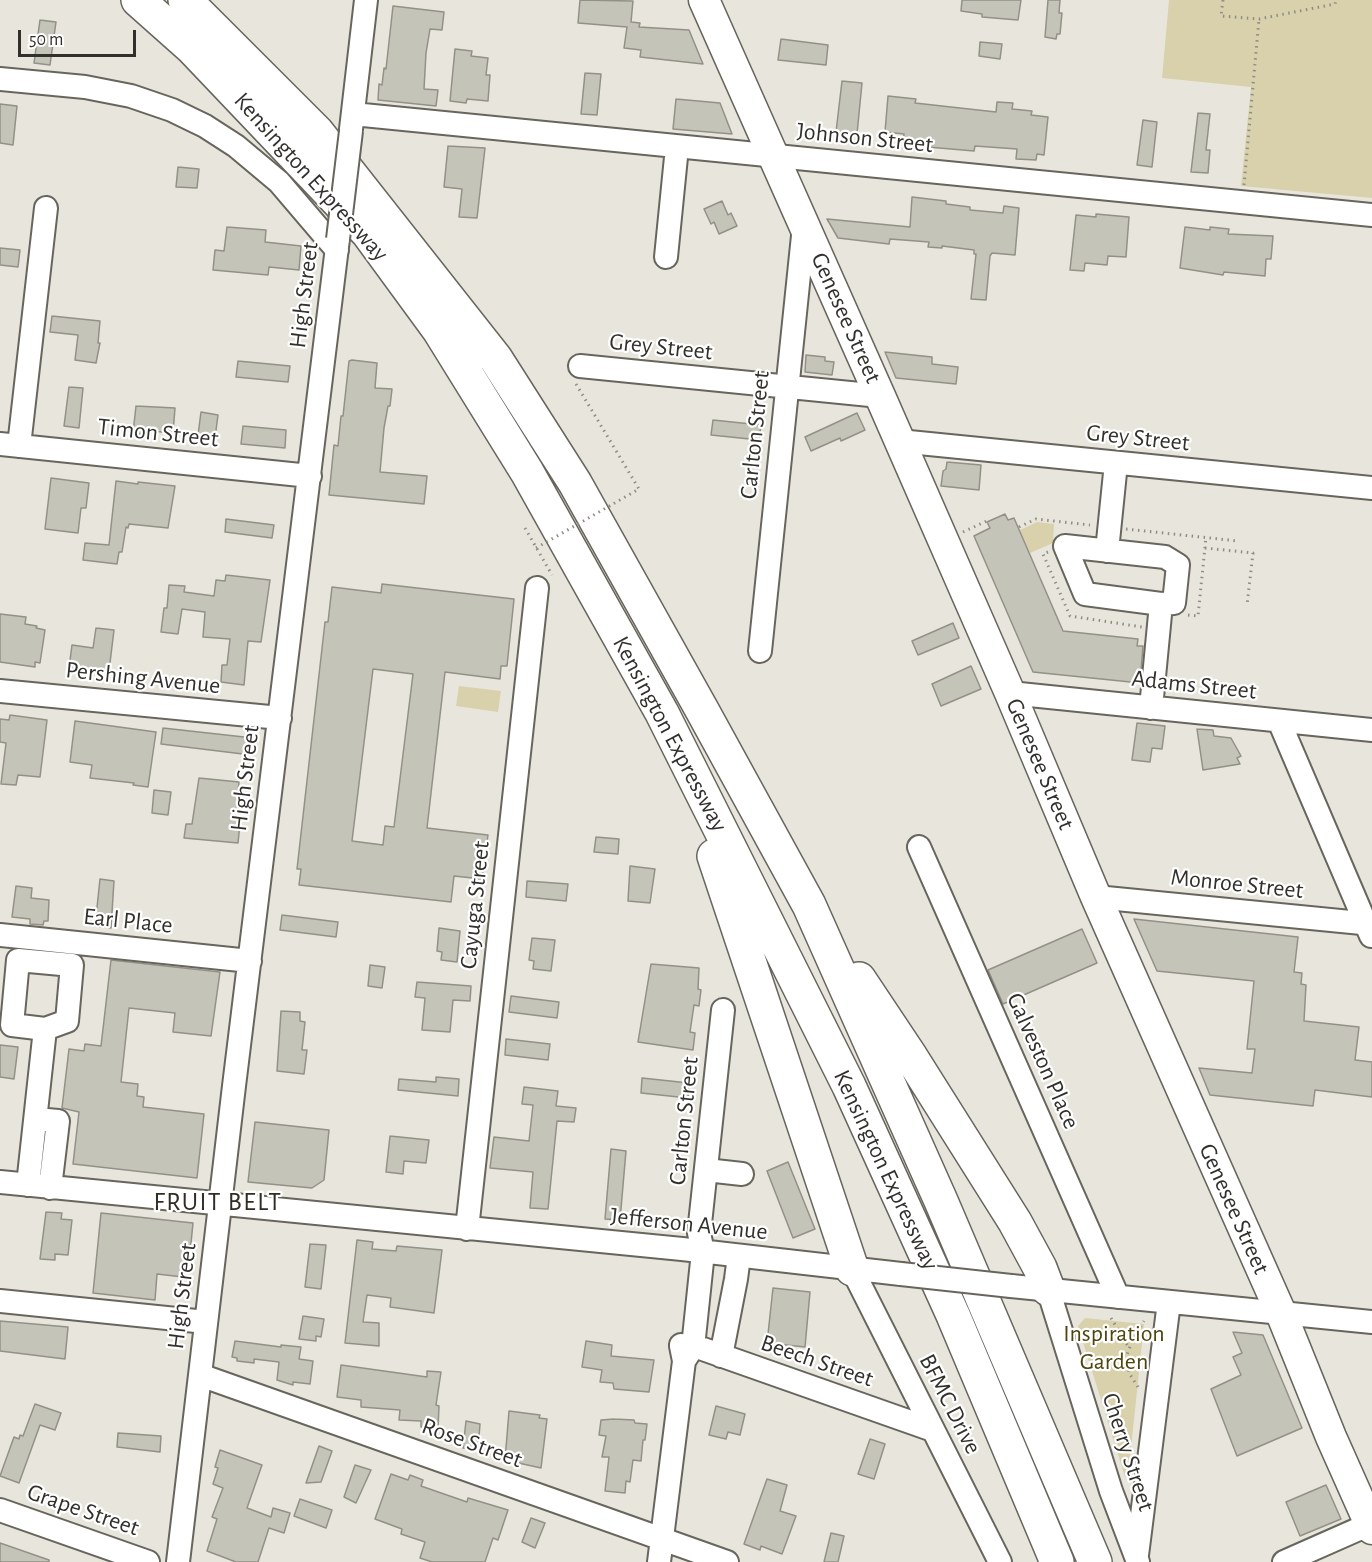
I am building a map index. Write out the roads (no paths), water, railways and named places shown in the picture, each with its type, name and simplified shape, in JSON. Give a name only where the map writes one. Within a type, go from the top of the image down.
[{"type":"highway","name":"Kensington Expressway","points":[[138,0],[192,48],[368,233],[439,330],[527,472],[662,713],[849,1086],[953,1315],[1057,1562]]},
{"type":"highway","name":"Kensington Expressway","points":[[185,0],[317,132],[496,359],[575,483],[809,905],[940,1201],[1095,1562]]},
{"type":"highway","points":[[662,713],[698,808],[852,1269]]},
{"type":"highway","points":[[809,905],[911,1057],[1015,1222],[1040,1268],[1048,1290]]},
{"type":"main road","name":"Genesee Street","points":[[704,0],[1010,693],[1096,897],[1281,1313],[1331,1437],[1371,1526]]},
{"type":"street","name":"High Street","points":[[178,1562],[366,0]]},
{"type":"street","points":[[0,79],[85,87],[115,93],[172,110],[205,126],[236,146],[279,182],[337,245]]},
{"type":"street","name":"Johnson Street","points":[[352,122],[678,147],[1372,216]]},
{"type":"street","points":[[666,257],[678,147]]},
{"type":"street","points":[[10,445],[46,208]]},
{"type":"street","name":"Carlton Street","points":[[760,651],[804,225]]},
{"type":"street","name":"Grey Street","points":[[576,371],[880,396]]},
{"type":"street","name":"Grey Street","points":[[899,441],[1372,488]]},
{"type":"street","name":"Timon Street","points":[[10,445],[310,476]]},
{"type":"street","points":[[1107,551],[1116,463]]},
{"type":"street","points":[[1065,546],[1165,557],[1178,564],[1174,603],[1161,604],[1085,594],[1065,546]]},
{"type":"street","name":"Cayuga Street","points":[[467,1229],[545,583]]},
{"type":"street","points":[[1151,708],[1161,604]]},
{"type":"street","name":"Pershing Avenue","points":[[0,691],[280,718]]},
{"type":"street","name":"Adams Street","points":[[1010,693],[1372,730]]},
{"type":"street","points":[[1279,721],[1370,928]]},
{"type":"street","name":"Galveston Place","points":[[919,847],[1118,1297]]},
{"type":"street","name":"Monroe Street","points":[[1096,897],[1370,928]]},
{"type":"street","name":"Earl Place","points":[[0,935],[250,961]]},
{"type":"street","name":"Carlton Street","points":[[659,1562],[686,1351],[723,1010]]},
{"type":"street","points":[[39,1186],[36,1119],[45,1029]]},
{"type":"street","points":[[706,1170],[742,1174]]},
{"type":"street","name":"Jefferson Avenue","points":[[0,1182],[467,1229],[698,1247],[739,1256],[852,1269],[1372,1322]]},
{"type":"street","points":[[721,1356],[739,1256]]},
{"type":"street","name":"BFMC Drive","points":[[852,1269],[1000,1562]]},
{"type":"street","name":"Cherry Street","points":[[1048,1290],[1111,1491],[1137,1560]]},
{"type":"street","points":[[0,1301],[206,1322]]},
{"type":"street","points":[[1137,1560],[1169,1302]]},
{"type":"street","name":"Beech Street","points":[[686,1351],[721,1356],[933,1431]]},
{"type":"street","name":"Rose Street","points":[[200,1376],[727,1562]]},
{"type":"street","name":"Grape Street","points":[[0,1510],[148,1562]]},
{"type":"street","points":[[1284,1562],[1371,1526]]},
{"type":"district","name":"FRUIT BELT","points":[[218,1202]]},
{"type":"park label","name":"Inspiration Garden","points":[[1114,1348]]}]
